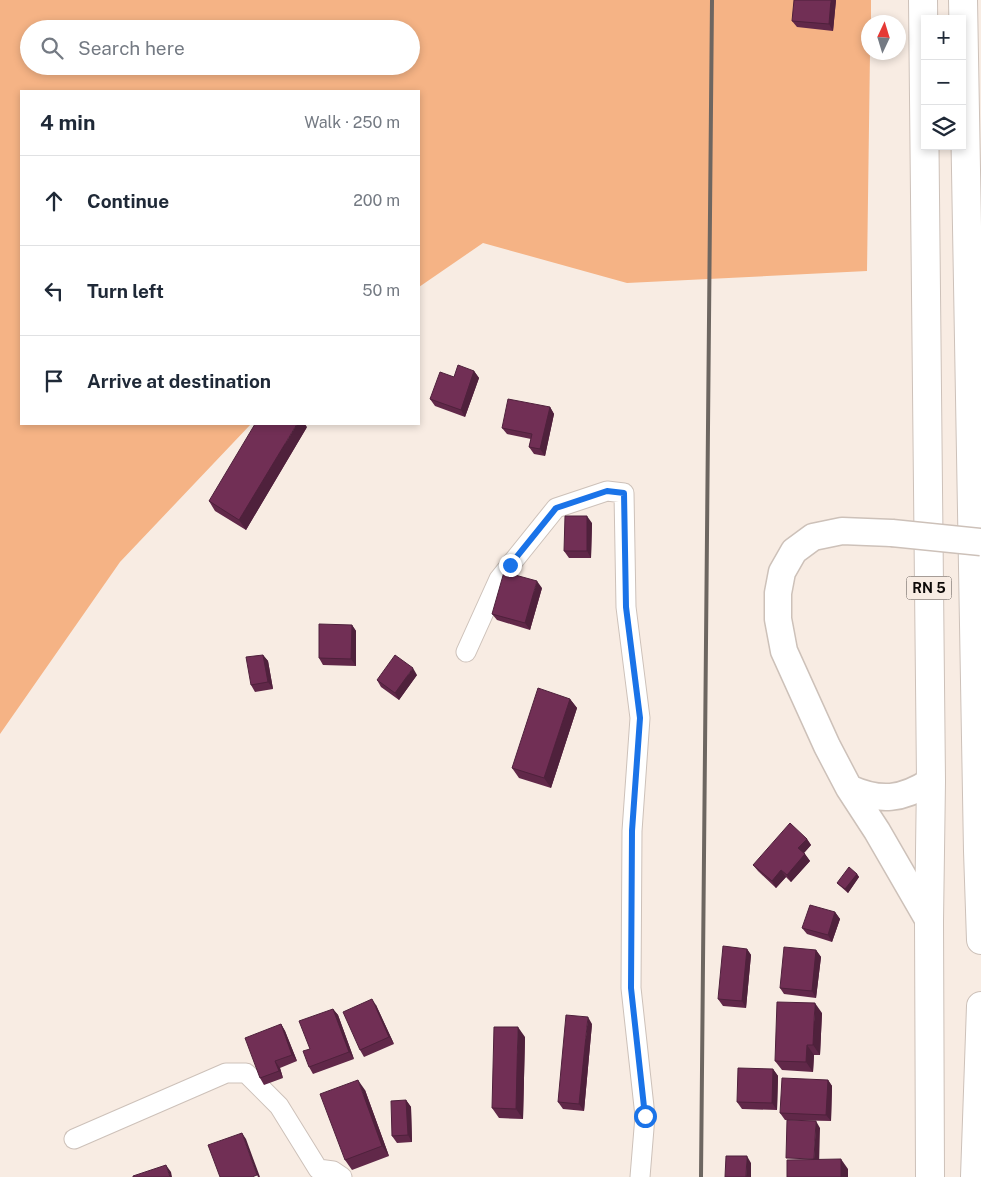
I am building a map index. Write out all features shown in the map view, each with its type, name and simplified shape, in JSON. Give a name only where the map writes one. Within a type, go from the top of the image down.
[{"type":"highway","name":"RN 5","points":[[923,0],[931,781],[928,921],[930,1177]]},
{"type":"highway","name":"RN 5","points":[[964,0],[981,940]]},
{"type":"highway","points":[[975,1177],[981,1006]]},
{"type":"main road","points":[[928,921],[899,868],[849,788],[812,714],[784,651],[778,619],[778,593],[782,572],[794,551],[813,537],[842,531],[892,533],[981,542]]},
{"type":"main road","points":[[849,788],[869,796],[891,798],[905,795],[931,781]]},
{"type":"street","points":[[466,652],[499,579],[556,508],[607,491],[624,493],[626,607],[640,718],[632,831],[631,988],[645,1116],[640,1177]]},
{"type":"street","points":[[74,1138],[226,1073],[246,1073],[279,1106],[318,1169],[334,1171],[342,1177]]},
{"type":"shaded area","points":[[0,0],[871,0],[871,15],[861,15],[861,60],[870,60],[867,271],[627,283],[483,243],[420,286],[420,90],[20,90],[20,425],[250,425],[120,562],[0,734]]},
{"type":"building","points":[[794,0],[831,0],[829,24],[792,21]]},
{"type":"building","points":[[458,365],[474,371],[461,410],[430,399],[440,372],[454,377]]},
{"type":"building","points":[[508,399],[550,407],[540,449],[529,447],[532,434],[502,428]]},
{"type":"building","points":[[254,425],[296,425],[239,520],[209,501]]},
{"type":"building","points":[[565,516],[587,516],[587,551],[564,551]]},
{"type":"building","points":[[504,572],[537,581],[525,623],[492,614]]},
{"type":"building","points":[[319,624],[352,625],[351,659],[319,658]]},
{"type":"building","points":[[263,655],[268,682],[251,685],[246,657]]},
{"type":"building","points":[[395,655],[413,668],[395,693],[377,680]]},
{"type":"building","points":[[538,688],[570,699],[544,778],[512,768]]},
{"type":"building","points":[[790,823],[807,839],[798,848],[805,854],[787,875],[781,870],[772,881],[753,865]]},
{"type":"building","points":[[849,867],[857,874],[845,889],[837,883]]},
{"type":"building","points":[[810,905],[835,912],[828,935],[802,928]]},
{"type":"building","points":[[723,946],[747,949],[742,1001],[718,999]]},
{"type":"building","points":[[784,947],[816,950],[812,991],[780,988]]},
{"type":"building","points":[[372,999],[389,1037],[360,1050],[343,1012]]},
{"type":"building","points":[[777,1002],[815,1003],[813,1045],[807,1045],[806,1062],[775,1061]]},
{"type":"building","points":[[333,1009],[349,1052],[309,1067],[303,1051],[310,1049],[299,1021]]},
{"type":"building","points":[[566,1015],[588,1017],[579,1104],[558,1102]]},
{"type":"building","points":[[281,1024],[292,1055],[275,1061],[279,1071],[260,1078],[245,1038]]},
{"type":"building","points":[[494,1027],[518,1027],[516,1109],[492,1108]]},
{"type":"building","points":[[738,1068],[773,1069],[772,1103],[737,1102]]},
{"type":"building","points":[[782,1078],[828,1080],[826,1115],[780,1113]]},
{"type":"building","points":[[358,1080],[382,1146],[345,1160],[320,1094]]},
{"type":"building","points":[[406,1100],[408,1135],[392,1136],[391,1101]]},
{"type":"building","points":[[787,1120],[816,1121],[814,1159],[786,1158]]},
{"type":"building","points":[[242,1133],[257,1175],[252,1177],[220,1177],[208,1145]]},
{"type":"building","points":[[726,1156],[747,1156],[746,1177],[725,1177]]},
{"type":"building","points":[[841,1159],[841,1177],[787,1177],[787,1160]]},
{"type":"building","points":[[166,1165],[170,1177],[133,1177],[133,1176]]},
{"type":"railway","points":[[701,1177],[712,0]]},
{"type":"route","points":[[510,565],[556,508],[607,491],[624,493],[626,607],[640,718],[632,831],[631,988],[645,1116]]}]
